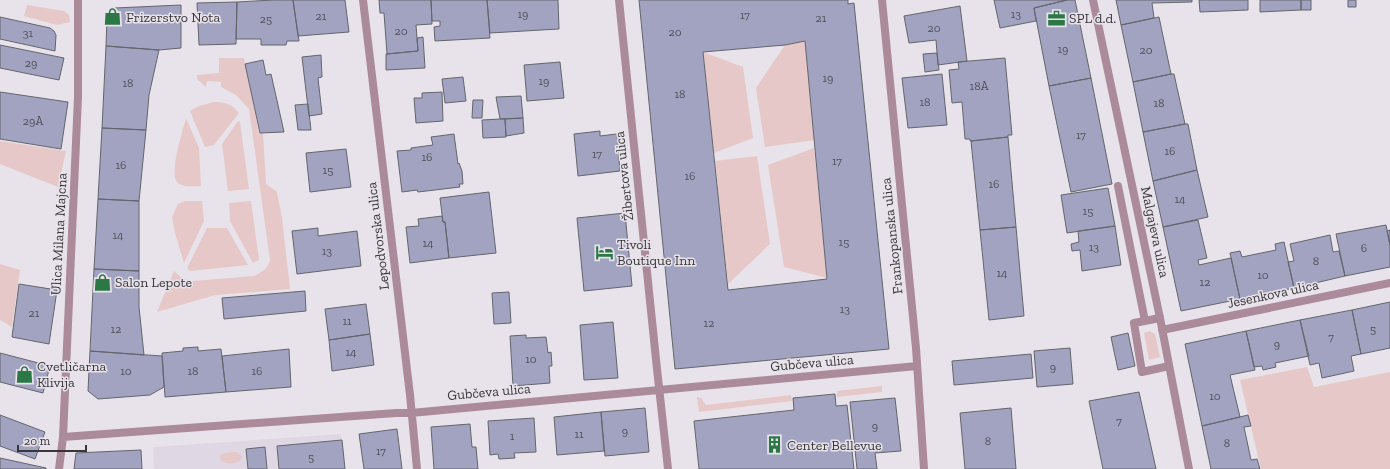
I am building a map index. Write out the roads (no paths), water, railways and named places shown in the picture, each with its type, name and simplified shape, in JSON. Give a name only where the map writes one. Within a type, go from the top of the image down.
[{"type":"street","name":"Ulica Milana Majcna","points":[[59,469],[63,437],[78,96],[78,0]]},
{"type":"street","name":"Lepodvorska ulica","points":[[363,0],[409,387],[416,469]]},
{"type":"street","name":"Žibertova ulica","points":[[619,0],[668,469]]},
{"type":"street","name":"Frankopanska ulica","points":[[882,0],[917,366],[924,469]]},
{"type":"street","name":"Malgajeva ulica","points":[[1093,0],[1160,318],[1189,469]]},
{"type":"street","points":[[1118,186],[1145,321]]},
{"type":"street","name":"Jesenkova ulica","points":[[1162,330],[1390,283]]},
{"type":"street","points":[[1160,318],[1134,323],[1142,372],[1169,366]]},
{"type":"street","name":"Gubčeva ulica","points":[[63,437],[411,413],[917,366]]},
{"type":"place","name":"Frizerstvo Nota","points":[[113,17]]},
{"type":"place","name":"SPL d.d.","points":[[1056,18]]},
{"type":"place","name":"Tivoli Boutique Inn","points":[[604,252]]},
{"type":"place","name":"Salon Lepote","points":[[102,282]]},
{"type":"place","name":"Cvetličarna Klivija","points":[[24,374]]},
{"type":"place","name":"Center Bellevue","points":[[774,445]]}]
